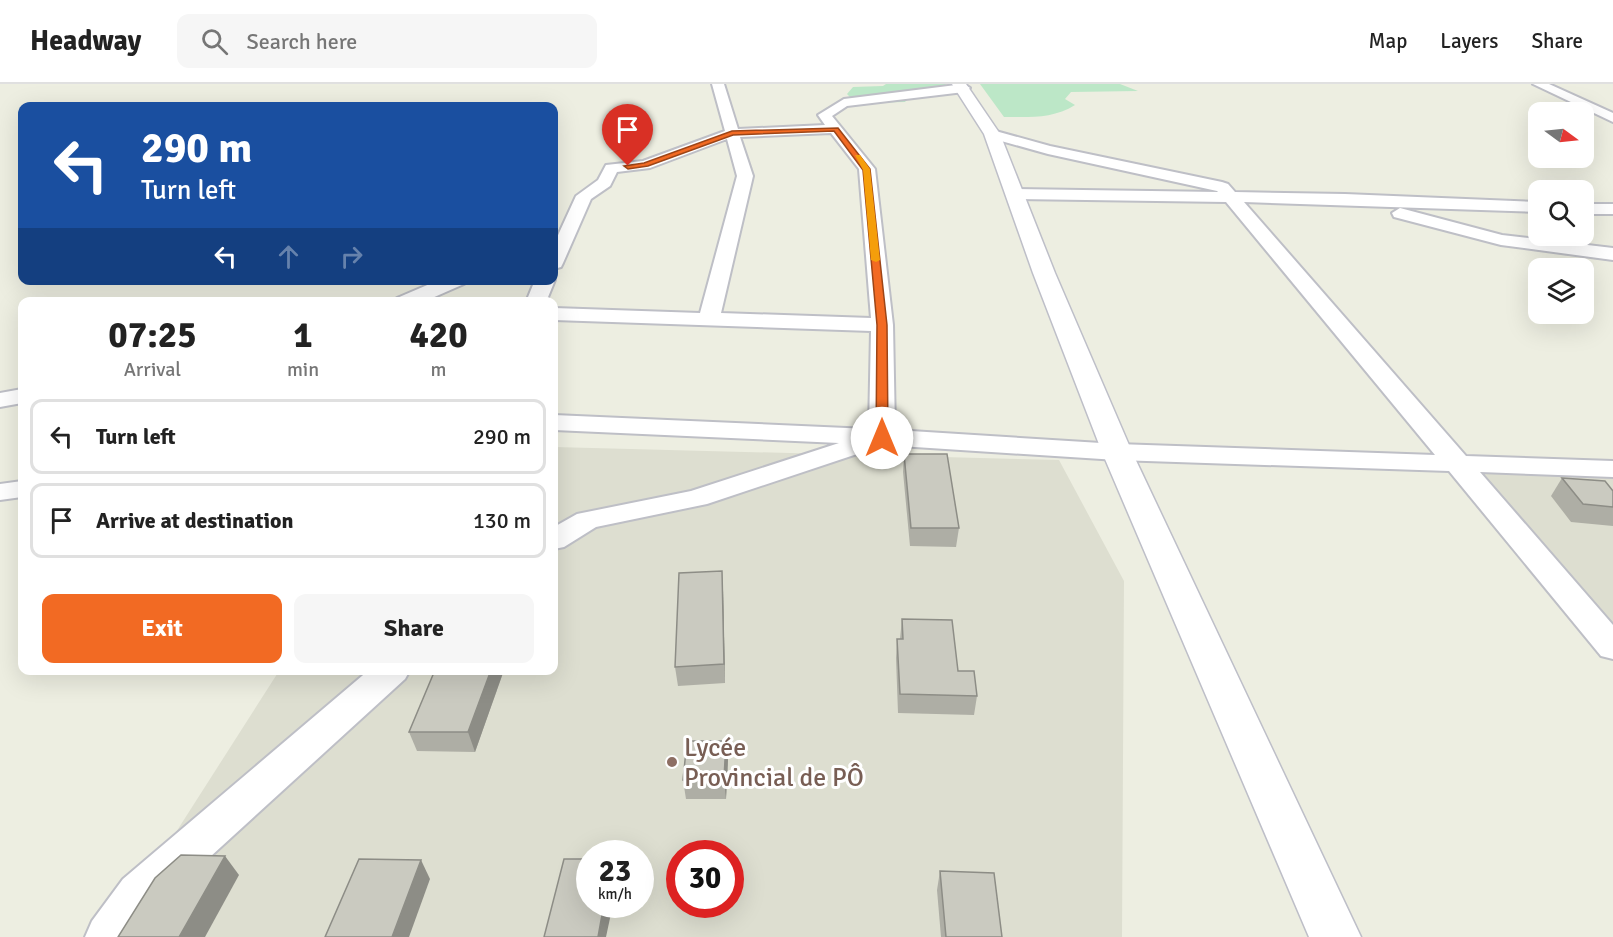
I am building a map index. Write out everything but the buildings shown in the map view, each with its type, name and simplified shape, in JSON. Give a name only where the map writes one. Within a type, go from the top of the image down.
[{"type":"main road","points":[[962,86],[992,134],[1117,452],[1335,937]]},
{"type":"street","points":[[709,318],[745,176],[718,84]]},
{"type":"street","points":[[1539,84],[1613,118]]},
{"type":"street","points":[[882,438],[882,325],[867,169],[824,115],[844,103],[962,86]]},
{"type":"street","points":[[558,254],[584,195],[604,183],[611,168],[645,165],[732,133],[835,129]]},
{"type":"street","points":[[992,134],[1058,153],[1222,187],[1613,647]]},
{"type":"street","points":[[1015,194],[1232,196],[1528,207]]},
{"type":"street","points":[[1345,199],[1502,240],[1613,254]]},
{"type":"street","points":[[1594,209],[1613,209]]},
{"type":"street","points":[[558,233],[572,222]]},
{"type":"street","points":[[416,297],[445,285]]},
{"type":"street","points":[[558,314],[882,325]]},
{"type":"street","points":[[0,400],[18,397]]},
{"type":"street","points":[[558,422],[1117,452],[1613,469]]},
{"type":"street","points":[[558,538],[587,520],[697,498],[882,438]]},
{"type":"street","points":[[0,492],[18,490]]},
{"type":"street","points":[[108,937],[138,894],[387,675]]},
{"type":"shaded area","name":"Lycée Provincial de PÔ","points":[[558,447],[1059,460],[1124,581],[1122,937],[109,937],[276,675],[558,675]]},
{"type":"shaded area","points":[[1470,469],[1613,476],[1613,633]]},
{"type":"green space","points":[[886,84],[945,84],[948,86],[919,91],[905,102],[856,103],[847,94],[853,87]]},
{"type":"green space","points":[[980,84],[1120,84],[1138,91],[1071,92],[1065,99],[1075,105],[1067,110],[1041,116],[1004,117]]},
{"type":"slow traffic","points":[[857,157],[867,169],[876,260]]},
{"type":"place","name":"Lycée Provincial de PÔ","points":[[672,762]]},
{"type":"route","points":[[628,166],[645,165],[732,133],[835,129],[867,169],[882,325],[882,438]]}]
